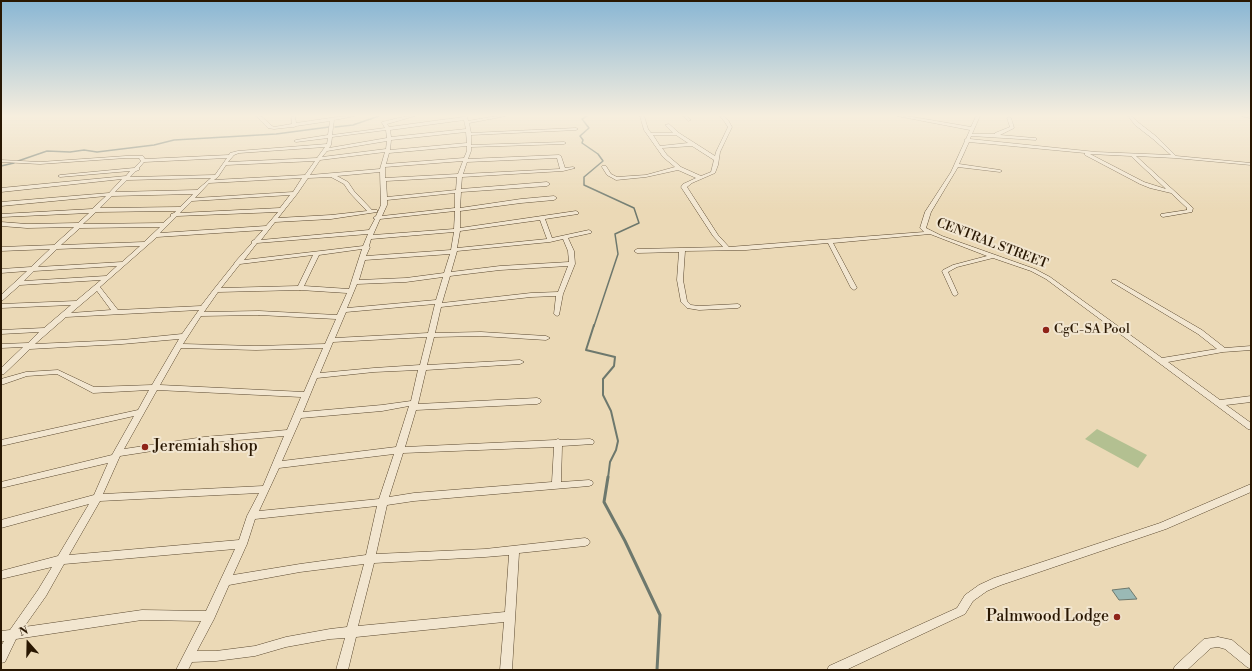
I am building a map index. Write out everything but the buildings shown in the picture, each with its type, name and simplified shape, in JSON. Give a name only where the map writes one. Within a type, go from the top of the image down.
[{"type":"street","points":[[2,297],[95,210],[143,161],[230,156],[238,152],[291,147]]},
{"type":"street","points":[[1,658],[13,634],[42,593],[97,498],[115,456],[184,336],[216,290],[295,193],[326,147]]},
{"type":"street","points":[[182,670],[226,581],[252,516],[266,489],[355,282],[376,214],[385,199],[382,180],[383,168],[388,147]]},
{"type":"street","points":[[225,164],[319,159],[388,151],[438,147]]},
{"type":"street","points":[[342,670],[383,502],[414,405],[439,303],[454,251],[457,230],[460,175],[468,147]]},
{"type":"street","points":[[659,147],[665,156],[679,168],[701,178]]},
{"type":"street","points":[[699,147],[716,159]]},
{"type":"street","points":[[720,147],[713,173],[690,182],[684,187],[716,236],[727,248]]},
{"type":"street","name":"CENTRAL STREET","points":[[964,147],[956,165],[928,212],[924,228],[929,233],[1033,270],[1048,278],[1251,427]]},
{"type":"street","points":[[1040,147],[1251,164]]},
{"type":"street","points":[[1165,147],[1175,157]]},
{"type":"street","points":[[1082,151],[1142,183],[1174,192]]},
{"type":"street","points":[[1132,155],[1174,192],[1187,205],[1190,211],[1163,215]]},
{"type":"street","points":[[1,372],[46,330],[146,244],[173,215],[216,176],[230,156]]},
{"type":"street","points":[[208,182],[332,175],[383,168],[465,160],[559,156],[563,170]]},
{"type":"street","points":[[1,161],[40,163],[141,157],[143,161]]},
{"type":"street","points":[[956,165],[1000,171]]},
{"type":"street","points":[[604,167],[610,175],[616,179],[646,176],[679,168]]},
{"type":"street","points":[[60,176],[137,168]]},
{"type":"street","points":[[382,180],[563,170],[573,168]]},
{"type":"street","points":[[332,175],[346,183],[352,192],[376,214]]},
{"type":"street","points":[[1,190],[127,178],[216,176]]},
{"type":"street","points":[[385,199],[458,191],[547,184]]},
{"type":"street","points":[[1,204],[110,194],[197,192]]},
{"type":"street","points":[[189,200],[295,193]]},
{"type":"street","points":[[274,220],[458,210],[554,198]]},
{"type":"street","points":[[2,215],[95,210],[180,209]]},
{"type":"street","points":[[173,215],[282,210]]},
{"type":"street","points":[[254,242],[457,230],[576,213]]},
{"type":"street","points":[[542,218],[550,240]]},
{"type":"street","points":[[1,224],[27,226],[163,225]]},
{"type":"street","points":[[154,235],[266,228]]},
{"type":"street","points":[[363,258],[454,251],[550,240],[589,232]]},
{"type":"street","points":[[637,251],[830,242],[929,233]]},
{"type":"street","points":[[557,314],[560,294],[572,264],[571,251],[565,238]]},
{"type":"street","points":[[830,242],[854,288]]},
{"type":"street","points":[[1,249],[146,244]]},
{"type":"street","points":[[237,263],[367,247]]},
{"type":"street","points":[[682,250],[680,280],[684,302],[689,307],[710,308],[738,306]]},
{"type":"street","points":[[300,288],[317,253]]},
{"type":"street","points":[[956,294],[945,271],[955,266],[994,256]]},
{"type":"street","points":[[1,271],[122,264]]},
{"type":"street","points":[[355,282],[447,276],[500,268],[572,264]]},
{"type":"street","points":[[19,282],[107,278]]},
{"type":"street","points":[[1114,281],[1200,332],[1223,350]]},
{"type":"street","points":[[97,287],[116,312]]},
{"type":"street","points":[[216,290],[300,288],[351,291]]},
{"type":"street","points":[[63,315],[116,312],[201,311],[259,312],[286,315],[342,314],[439,303],[560,294]]},
{"type":"street","points":[[1,306],[77,303]]},
{"type":"street","points":[[1,332],[46,330]]},
{"type":"street","points":[[179,346],[256,348],[431,335],[487,334],[546,338]]},
{"type":"street","points":[[1,346],[122,342],[184,336]]},
{"type":"street","points":[[1161,361],[1223,350],[1251,348]]},
{"type":"street","points":[[315,376],[423,367],[520,362]]},
{"type":"street","points":[[1,382],[20,375],[58,372],[93,390],[155,387],[306,395]]},
{"type":"street","points":[[1219,403],[1251,399]]},
{"type":"street","points":[[298,415],[414,405],[537,401]]},
{"type":"street","points":[[1,443],[141,412]]},
{"type":"street","points":[[1,485],[115,456],[204,440],[290,433]]},
{"type":"street","points":[[556,486],[558,442]]},
{"type":"street","points":[[276,465],[399,450],[558,442],[590,442]]},
{"type":"street","points":[[252,516],[383,502],[414,497],[589,483]]},
{"type":"street","points":[[833,670],[961,611],[969,598],[983,588],[998,581],[1163,526],[1251,488]]},
{"type":"street","points":[[1,524],[97,498],[266,489]]},
{"type":"street","points":[[226,581],[300,568],[370,559],[514,550],[585,542]]},
{"type":"street","points":[[1,574],[61,560],[242,544]]},
{"type":"street","points":[[506,670],[514,550]]},
{"type":"street","points":[[1,636],[142,615],[210,616]]},
{"type":"street","points":[[188,657],[216,656],[254,651],[286,642],[351,633],[509,617]]},
{"type":"street","points":[[1179,670],[1208,643],[1218,642],[1228,644],[1251,663]]},
{"type":"green space","points":[[1097,429],[1147,455],[1138,468],[1085,439]]},
{"type":"water","points":[[1129,588],[1137,599],[1119,600],[1112,590]]},
{"type":"waterway","points":[[18,161],[47,151],[70,152],[84,150],[97,152],[135,147]]},
{"type":"waterway","points":[[588,147],[598,154],[603,161],[584,177],[584,185],[634,208],[639,223],[615,234],[618,254],[594,326]]},
{"type":"waterway","points":[[1,166],[14,163]]},
{"type":"waterway","points":[[594,325],[586,350],[615,357],[614,366],[603,379],[603,395],[611,411],[618,441],[616,450],[610,462],[608,478]]},
{"type":"waterway","points":[[608,477],[604,502],[625,541],[660,615],[657,670]]},
{"type":"place","name":"CgC-SA Pool","points":[[1046,330]]},
{"type":"place","name":"Jeremiah shop","points":[[145,447]]},
{"type":"place","name":"Palmwood Lodge","points":[[1117,617]]}]
